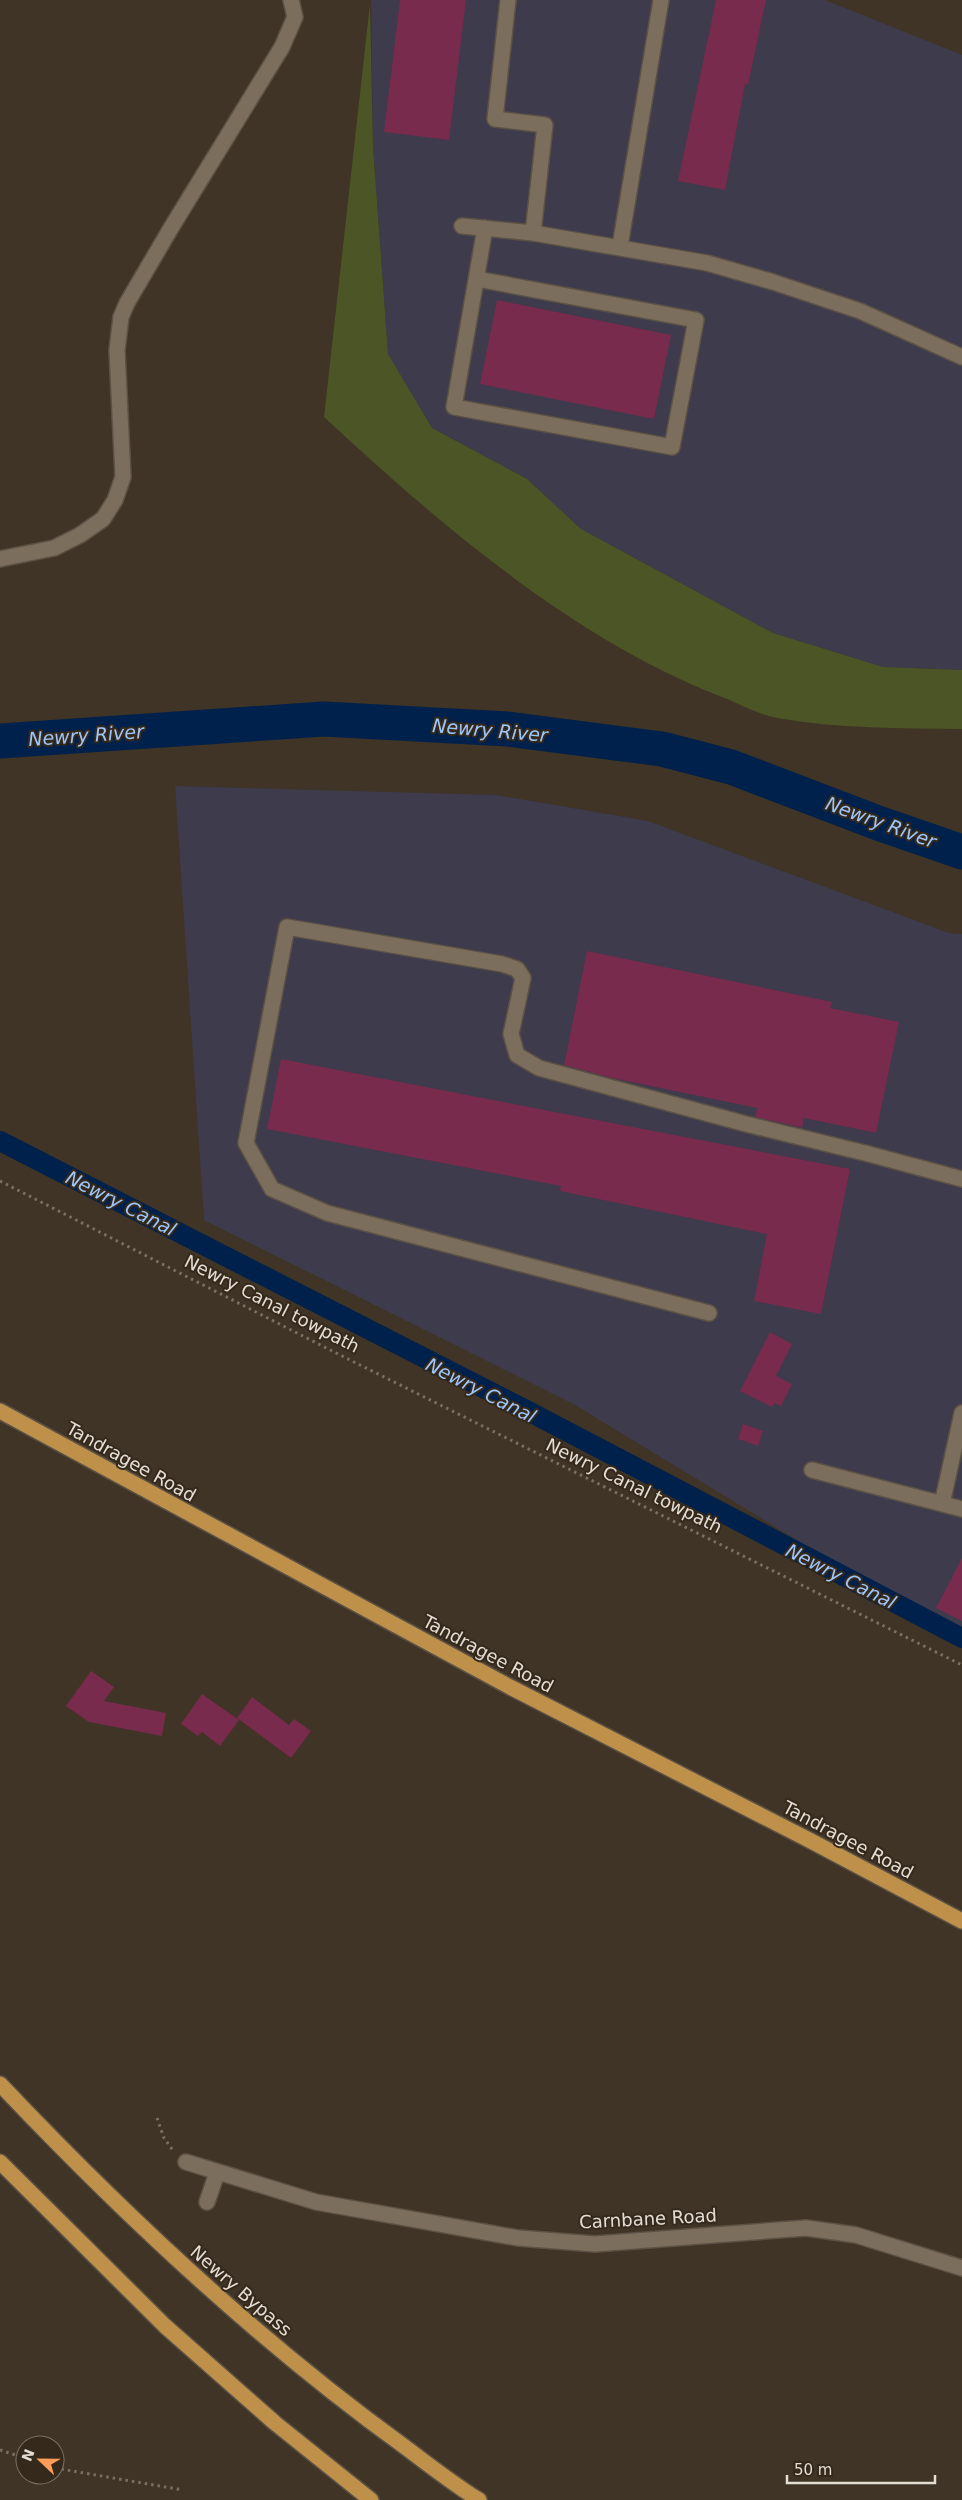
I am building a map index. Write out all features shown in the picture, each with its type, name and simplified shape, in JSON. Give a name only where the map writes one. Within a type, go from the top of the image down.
[{"type":"highway","name":"Tandragee Road","points":[[0,1411],[501,1683],[811,1841],[962,1922]]},
{"type":"highway","name":"Newry Bypass","points":[[0,2084],[78,2166],[158,2244],[253,2327],[338,2399],[479,2500]]},
{"type":"highway","points":[[0,2162],[165,2326],[275,2423],[371,2500]]},
{"type":"street","points":[[0,559],[54,548],[80,535],[103,519],[115,500],[122,477],[117,350],[121,317],[127,303],[161,245],[282,47],[295,17],[290,0]]},
{"type":"street","points":[[508,0],[495,119],[545,125],[533,233]]},
{"type":"street","points":[[620,246],[661,0]]},
{"type":"street","points":[[462,226],[533,233],[620,246],[706,263],[774,282],[860,311],[962,357]]},
{"type":"street","points":[[477,279],[696,320],[672,447],[454,407],[485,228]]},
{"type":"street","points":[[710,1312],[327,1214],[272,1189],[246,1142],[286,927],[502,964],[516,969],[522,978],[511,1034],[517,1056],[539,1068],[746,1124],[962,1179]]},
{"type":"street","points":[[942,1504],[962,1413]]},
{"type":"street","points":[[812,1470],[962,1509]]},
{"type":"street","name":"Carnbane Road","points":[[186,2162],[316,2202],[518,2238],[595,2244],[806,2228],[856,2235],[962,2268]]},
{"type":"street","points":[[207,2202],[217,2173]]},
{"type":"path","name":"Newry Canal towpath","points":[[0,1181],[340,1355],[962,1665]]},
{"type":"path","points":[[157,2118],[164,2138],[173,2152],[186,2162]]},
{"type":"path","points":[[0,2450],[15,2455]]},
{"type":"path","points":[[65,2470],[183,2490]]},
{"type":"shaded area","points":[[371,0],[825,0],[962,55],[962,670],[883,667],[773,633],[581,529],[527,479],[432,428],[388,355],[373,147]]},
{"type":"shaded area","points":[[175,786],[496,795],[648,821],[949,933],[962,934],[962,1629],[805,1545],[575,1405],[204,1220]]},
{"type":"green space","points":[[370,4],[373,147],[388,354],[432,428],[527,479],[581,529],[773,633],[883,667],[962,670],[962,729],[846,726],[777,718],[754,711],[663,671],[610,642],[559,610],[508,574],[413,497],[324,417]]},
{"type":"building","points":[[400,0],[466,0],[449,140],[384,132]]},
{"type":"building","points":[[716,0],[766,0],[748,85],[745,84],[725,190],[678,181]]},
{"type":"building","points":[[497,300],[671,335],[654,419],[480,384]]},
{"type":"building","points":[[587,951],[832,1002],[830,1008],[899,1022],[876,1133],[804,1118],[802,1128],[755,1117],[757,1108],[612,1078],[564,1065]]},
{"type":"building","points":[[281,1059],[850,1169],[821,1314],[754,1301],[767,1234],[560,1191],[561,1186],[267,1129]]},
{"type":"building","points":[[770,1332],[792,1344],[776,1376],[792,1384],[781,1406],[774,1403],[772,1407],[740,1391]]},
{"type":"building","points":[[743,1424],[763,1431],[758,1446],[738,1439]]},
{"type":"building","points":[[962,1558],[962,1621],[936,1608]]},
{"type":"building","points":[[91,1671],[114,1687],[104,1701],[166,1713],[162,1736],[89,1722],[66,1706]]},
{"type":"building","points":[[202,1694],[239,1720],[220,1746],[202,1732],[198,1736],[181,1724]]},
{"type":"building","points":[[252,1697],[289,1725],[294,1719],[311,1731],[291,1758],[237,1718]]},
{"type":"waterway","name":"Newry River","points":[[0,741],[324,719],[508,729],[662,749],[731,767],[878,823],[962,852]]},
{"type":"waterway","name":"Newry Canal","points":[[0,1141],[528,1411],[962,1638]]}]
